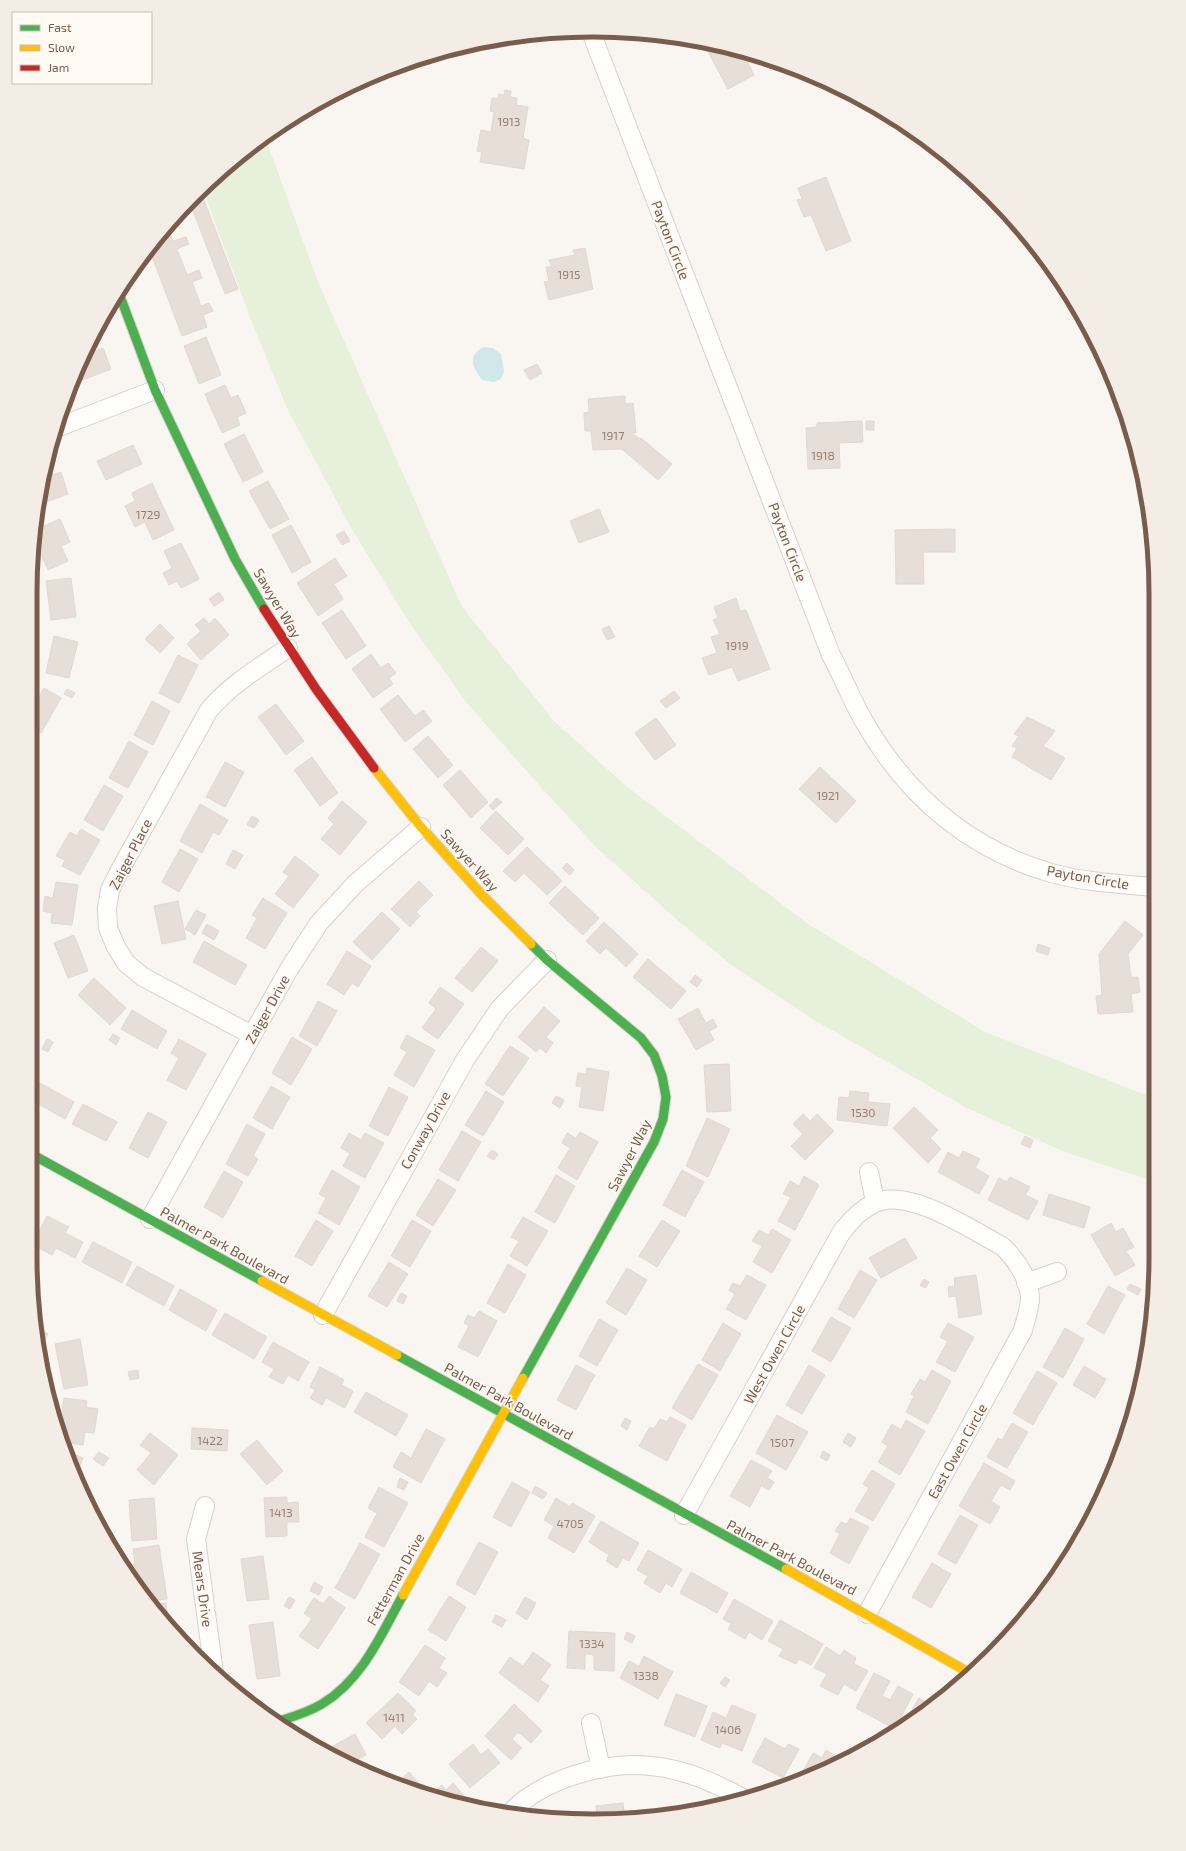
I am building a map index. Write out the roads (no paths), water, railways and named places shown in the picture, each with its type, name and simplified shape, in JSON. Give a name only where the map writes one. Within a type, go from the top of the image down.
[{"type":"street","name":"Payton Circle","points":[[594,37],[828,648],[865,723],[893,763],[925,801],[953,825],[981,844],[1014,859],[1052,873],[1103,883],[1149,887]]},
{"type":"street","name":"Sawyer Way","points":[[121,299],[155,390],[235,559],[288,648],[350,736],[421,827],[483,896],[547,960],[641,1038],[652,1050],[660,1069],[664,1086],[665,1101],[663,1119],[654,1142],[504,1414]]},
{"type":"street","points":[[64,425],[155,390]]},
{"type":"street","name":"Zaiger Place","points":[[252,1035],[143,977],[126,963],[116,947],[108,928],[107,908],[110,890],[120,870],[209,710],[221,695],[288,648]]},
{"type":"street","name":"Zaiger Drive","points":[[150,1219],[252,1035],[290,969],[319,923],[355,884],[421,827]]},
{"type":"street","name":"Conway Drive","points":[[323,1315],[465,1060],[500,1008],[547,960]]},
{"type":"street","name":"Palmer Park Boulevard","points":[[37,1157],[504,1414],[684,1515],[867,1614],[966,1671]]},
{"type":"street","points":[[869,1172],[876,1202]]},
{"type":"street","name":"West Owen Circle","points":[[684,1515],[841,1233],[851,1219],[876,1202],[890,1199],[908,1201],[925,1206],[960,1224]]},
{"type":"street","name":"East Owen Circle","points":[[867,1614],[1023,1330],[1028,1313],[1030,1296],[1026,1283],[1012,1255],[1002,1246],[960,1224]]},
{"type":"street","points":[[1026,1283],[1058,1272]]},
{"type":"street","name":"Fetterman Drive","points":[[283,1719],[321,1706],[342,1690],[360,1670],[504,1414]]},
{"type":"street","name":"Mears Drive","points":[[205,1506],[196,1538],[213,1663]]},
{"type":"street","points":[[591,1723],[601,1769]]},
{"type":"street","points":[[516,1808],[531,1795],[570,1777],[601,1769],[631,1765],[651,1766],[674,1770],[721,1786],[737,1795]]},
{"type":"water","points":[[483,347],[493,348],[501,354],[504,371],[501,379],[494,382],[482,380],[476,370],[473,358],[475,354]]}]
